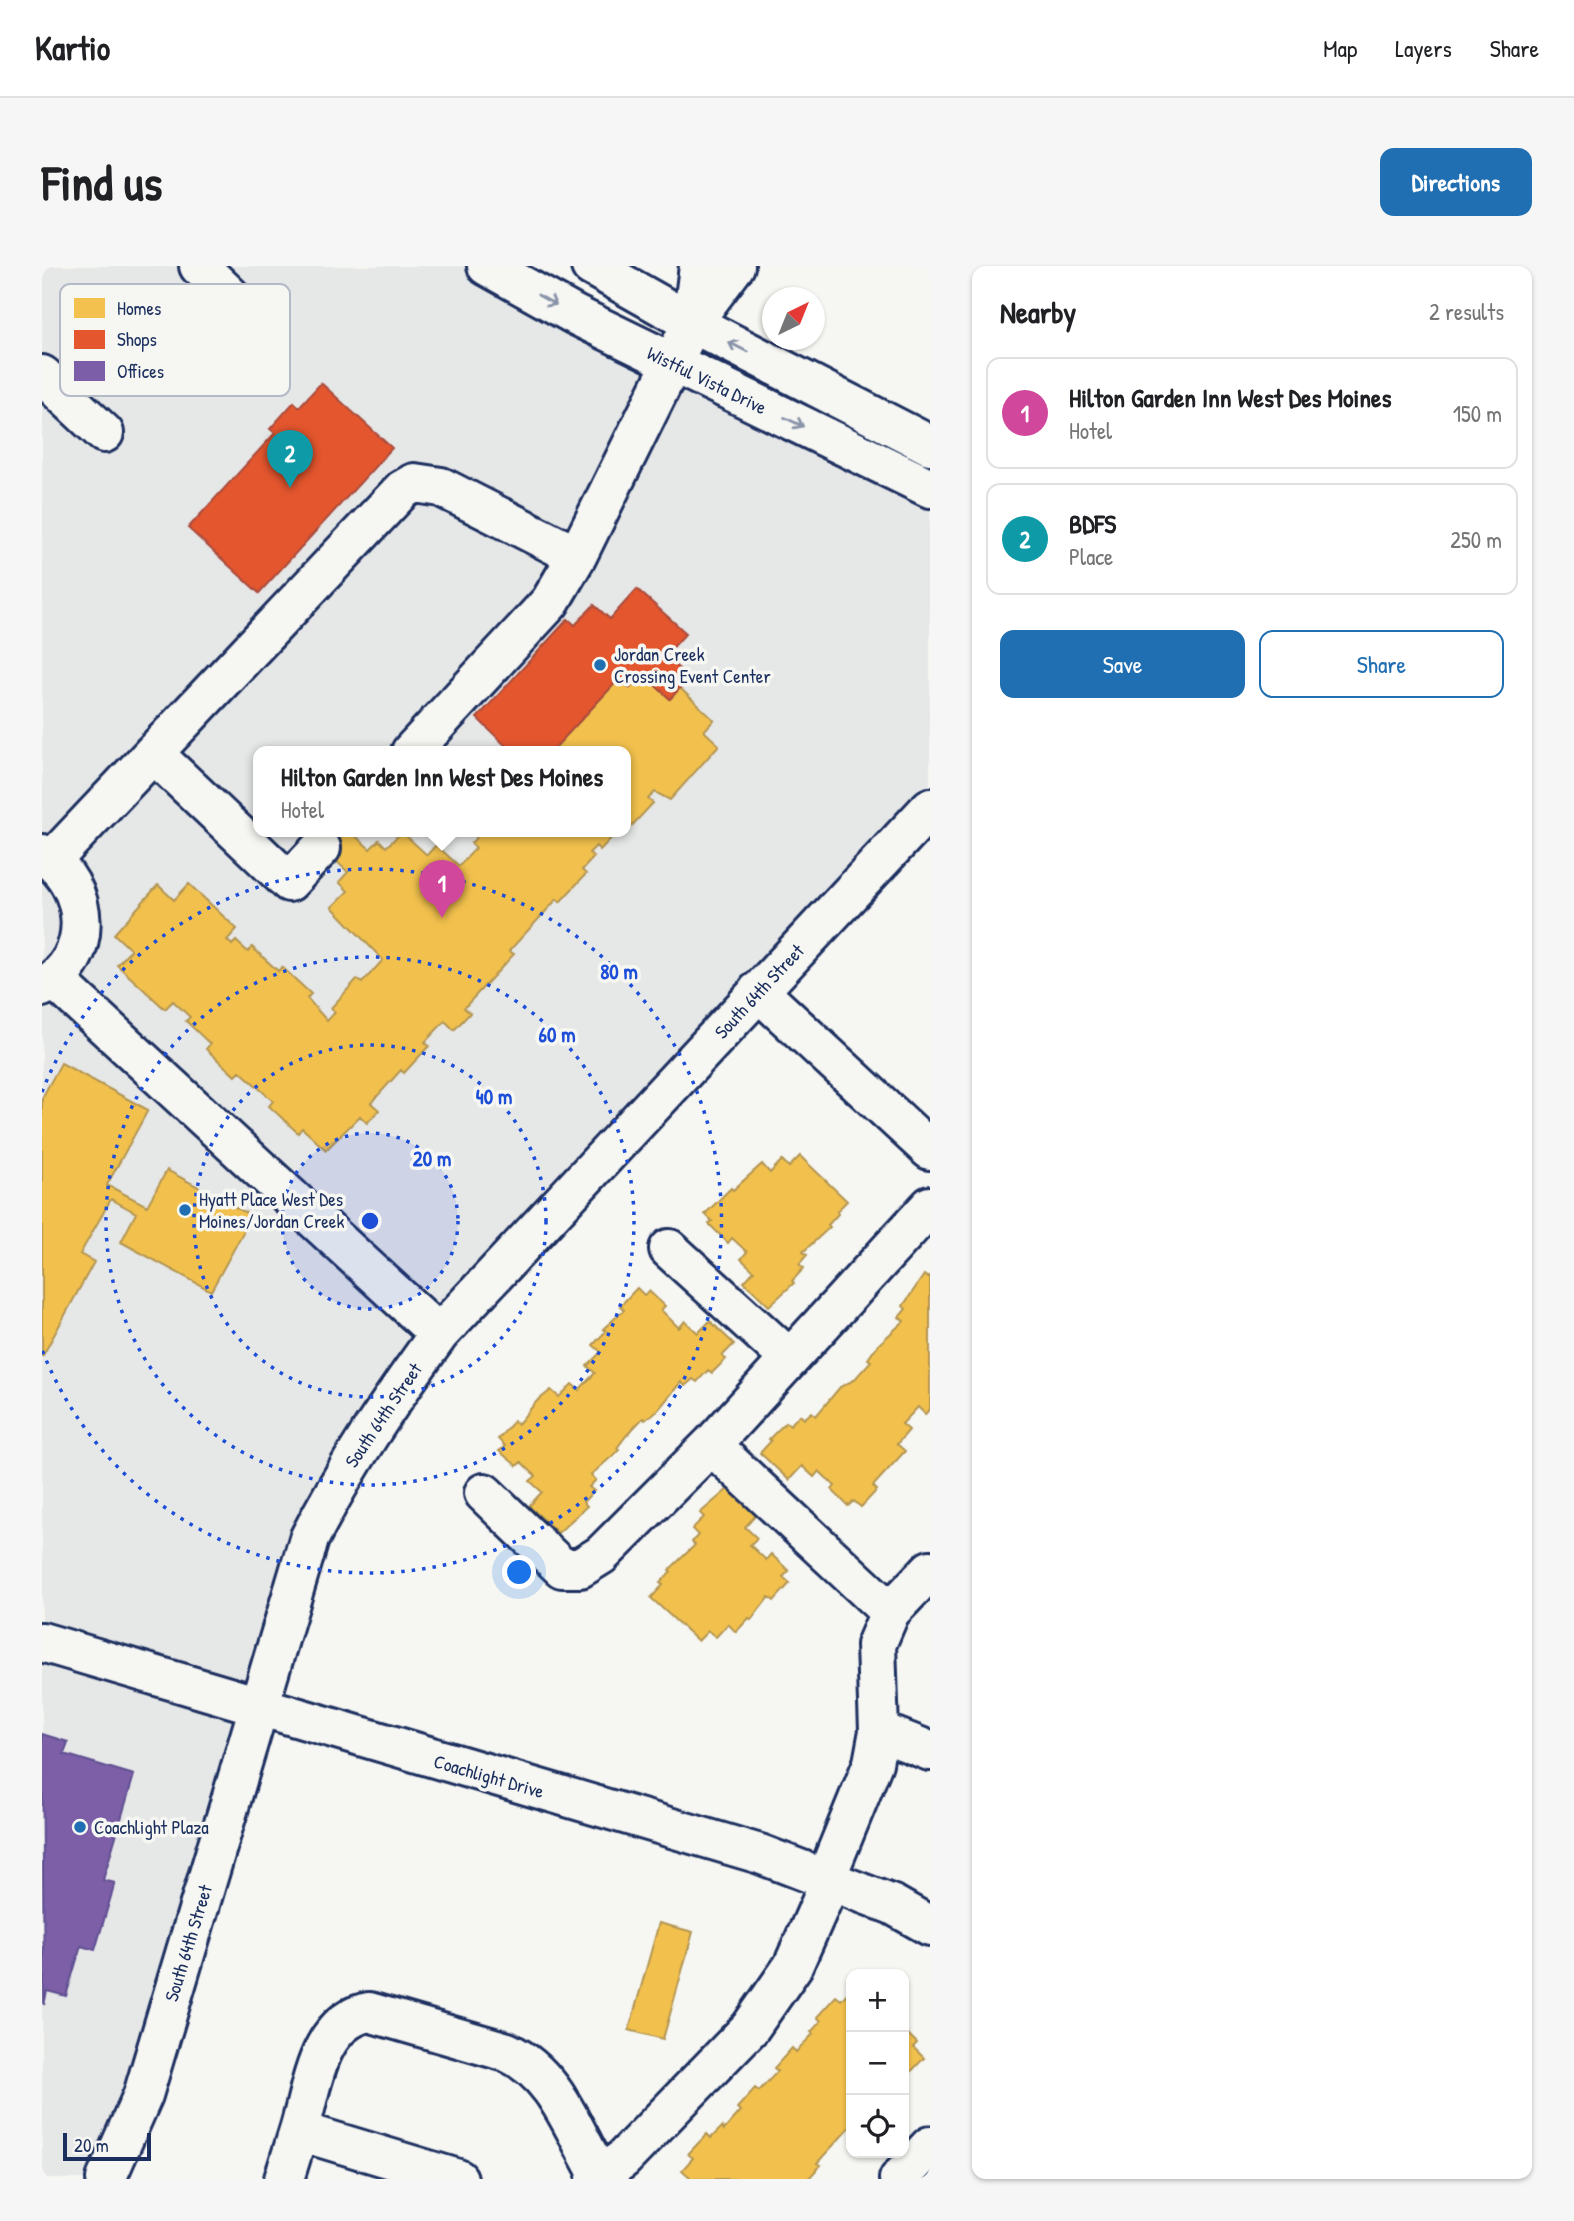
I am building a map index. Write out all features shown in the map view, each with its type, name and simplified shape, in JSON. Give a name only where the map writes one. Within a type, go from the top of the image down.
[{"type":"street","points":[[199,266],[218,284]]},
{"type":"street","name":"Wistful Vista Drive","points":[[487,266],[575,315],[930,488]]},
{"type":"street","points":[[591,266],[692,323],[930,444]]},
{"type":"street","points":[[692,323],[699,266]]},
{"type":"street","points":[[417,746],[550,602],[577,556],[692,323],[735,266]]},
{"type":"street","points":[[42,375],[60,392]]},
{"type":"street","points":[[64,396],[104,433]]},
{"type":"street","points":[[439,1334],[49,984],[75,952],[82,926],[78,898],[72,883],[47,857],[153,753],[402,489],[414,483],[441,487],[577,556]]},
{"type":"street","points":[[153,753],[289,882],[321,848]]},
{"type":"street","name":"South 64th Street","points":[[106,2179],[143,2095],[309,1539],[340,1479],[439,1334],[930,808]]},
{"type":"street","points":[[758,991],[930,1150]]},
{"type":"street","points":[[484,1493],[562,1568],[580,1568],[601,1555],[711,1445],[930,1206]]},
{"type":"street","points":[[669,1249],[790,1359]]},
{"type":"street","points":[[711,1445],[890,1612]]},
{"type":"street","points":[[284,2179],[326,2043],[347,2020],[369,2012],[500,2050],[527,2062],[548,2082],[600,2178],[623,2159],[750,2028],[793,1966],[873,1763],[879,1731],[876,1646],[890,1612],[930,1570]]},
{"type":"street","name":"Coachlight Drive","points":[[42,1642],[257,1708],[760,1854],[893,1905],[930,1926]]},
{"type":"street","points":[[879,1731],[930,1751]]},
{"type":"street","points":[[299,2132],[458,2179]]},
{"type":"street","points":[[899,2179],[930,2146]]},
{"type":"shaded area","points":[[42,266],[505,266],[930,488],[930,808],[758,991],[340,1479],[106,2179],[42,2179]]},
{"type":"building: Homes","points":[[643,674],[670,699],[680,688],[714,720],[704,731],[719,745],[670,800],[655,792],[648,799],[653,803],[631,827],[631,746],[557,746],[620,678],[630,688]]},
{"type":"building: Homes","points":[[310,837],[357,837],[370,849],[379,840],[386,847],[397,837],[407,837],[427,855],[436,845],[459,866],[476,848],[471,843],[476,837],[612,837],[600,850],[596,846],[589,853],[594,857],[582,870],[586,874],[560,902],[557,899],[509,951],[514,954],[464,1008],[470,1013],[454,1030],[445,1021],[425,1042],[429,1046],[404,1073],[401,1070],[371,1103],[379,1110],[367,1123],[360,1116],[326,1150],[302,1128],[298,1133],[269,1106],[273,1101],[240,1071],[235,1076],[206,1049],[210,1044],[186,1021],[190,1017],[173,1001],[165,1009],[117,965],[131,950],[114,934],[158,885],[174,900],[189,884],[237,929],[227,940],[232,945],[236,941],[248,952],[252,947],[278,971],[282,967],[311,994],[307,998],[327,1021],[335,1012],[331,1008],[357,979],[362,983],[383,960],[332,907],[348,891],[339,882],[348,872]]},
{"type":"building: Homes","name":"Hyatt Place West Des Moines/Jordan Creek","points":[[61,1063],[148,1110],[107,1185],[147,1206],[167,1170],[252,1216],[211,1291],[121,1242],[136,1213],[111,1199],[80,1254],[94,1262],[42,1357],[42,1098]]},
{"type":"building: Homes","points":[[800,1156],[847,1201],[837,1211],[838,1214],[828,1225],[830,1227],[803,1252],[807,1255],[799,1264],[804,1268],[792,1281],[794,1283],[769,1306],[744,1282],[754,1271],[741,1259],[747,1252],[732,1238],[728,1243],[709,1224],[712,1221],[705,1214],[731,1188],[733,1190],[762,1164],[770,1173],[782,1160],[789,1167]]},
{"type":"building: Homes","points":[[924,1275],[928,1278],[930,1276],[930,1409],[925,1414],[918,1407],[902,1424],[909,1430],[897,1444],[905,1451],[873,1486],[877,1490],[861,1507],[854,1501],[848,1506],[832,1490],[835,1486],[819,1471],[814,1477],[802,1466],[789,1480],[760,1453],[771,1441],[769,1439],[786,1422],[790,1425],[800,1415],[804,1419],[812,1412],[816,1416],[840,1387],[854,1380],[871,1361],[868,1359],[877,1346],[904,1321],[899,1317],[906,1309],[903,1306]]},
{"type":"building: Homes","points":[[637,1288],[644,1295],[649,1291],[665,1306],[661,1310],[679,1328],[685,1321],[698,1333],[710,1321],[734,1344],[722,1356],[726,1359],[712,1373],[708,1370],[697,1382],[693,1379],[685,1386],[681,1382],[658,1410],[645,1420],[643,1418],[626,1436],[617,1448],[619,1450],[591,1475],[596,1480],[589,1487],[594,1491],[583,1502],[587,1506],[558,1533],[529,1506],[542,1492],[530,1481],[536,1476],[521,1462],[517,1466],[499,1451],[505,1446],[498,1439],[514,1421],[518,1424],[536,1402],[551,1390],[559,1397],[572,1384],[579,1390],[595,1373],[587,1366],[601,1352],[593,1345],[606,1331],[603,1329],[624,1310],[620,1306]]},
{"type":"building: Homes","points":[[729,1488],[757,1514],[745,1527],[757,1538],[750,1545],[766,1560],[771,1554],[789,1571],[783,1577],[790,1583],[774,1601],[769,1597],[751,1620],[749,1618],[736,1632],[728,1624],[716,1637],[708,1631],[698,1641],[651,1598],[663,1585],[660,1583],[671,1572],[669,1570],[695,1545],[692,1542],[698,1535],[692,1529],[704,1517],[700,1513]]},
{"type":"building: Homes","points":[[659,1923],[693,1932],[663,2039],[629,2030]]},
{"type":"building: Homes","points":[[846,1994],[846,2131],[817,2163],[821,2165],[808,2179],[692,2179],[682,2170],[693,2158],[688,2154],[707,2134],[711,2138],[722,2127],[724,2130],[741,2111],[737,2108],[755,2088],[759,2091],[778,2071],[774,2068],[792,2048],[796,2052],[813,2034],[811,2032],[821,2021],[817,2017],[836,1996],[841,2000]]},
{"type":"building: Homes","points":[[909,2035],[917,2043],[913,2047],[924,2058],[909,2074]]},
{"type":"building: Shops","points":[[321,383],[392,448],[259,593],[188,528],[275,433],[270,429],[294,402],[299,407]]},
{"type":"building: Shops","name":"Jordan Creek Crossing Event Center","points":[[637,589],[686,633],[665,656],[689,678],[670,699],[643,674],[630,688],[620,678],[557,746],[506,746],[477,718],[568,619],[575,625],[594,605],[610,619]]},
{"type":"building: Offices","name":"Coachlight Plaza","points":[[42,1734],[68,1742],[64,1754],[134,1775],[103,1880],[115,1883],[95,1950],[81,1946],[66,1996],[47,1991],[44,2005]]},
{"type":"place","name":"BDFS","points":[[290,488]]},
{"type":"place","name":"Jordan Creek Crossing Event Center","points":[[600,665]]},
{"type":"place","name":"Hilton Garden Inn West Des Moines","points":[[442,918]]},
{"type":"place","name":"Hyatt Place West Des Moines/Jordan Creek","points":[[185,1210]]},
{"type":"place","name":"Coachlight Plaza","points":[[80,1827]]}]
